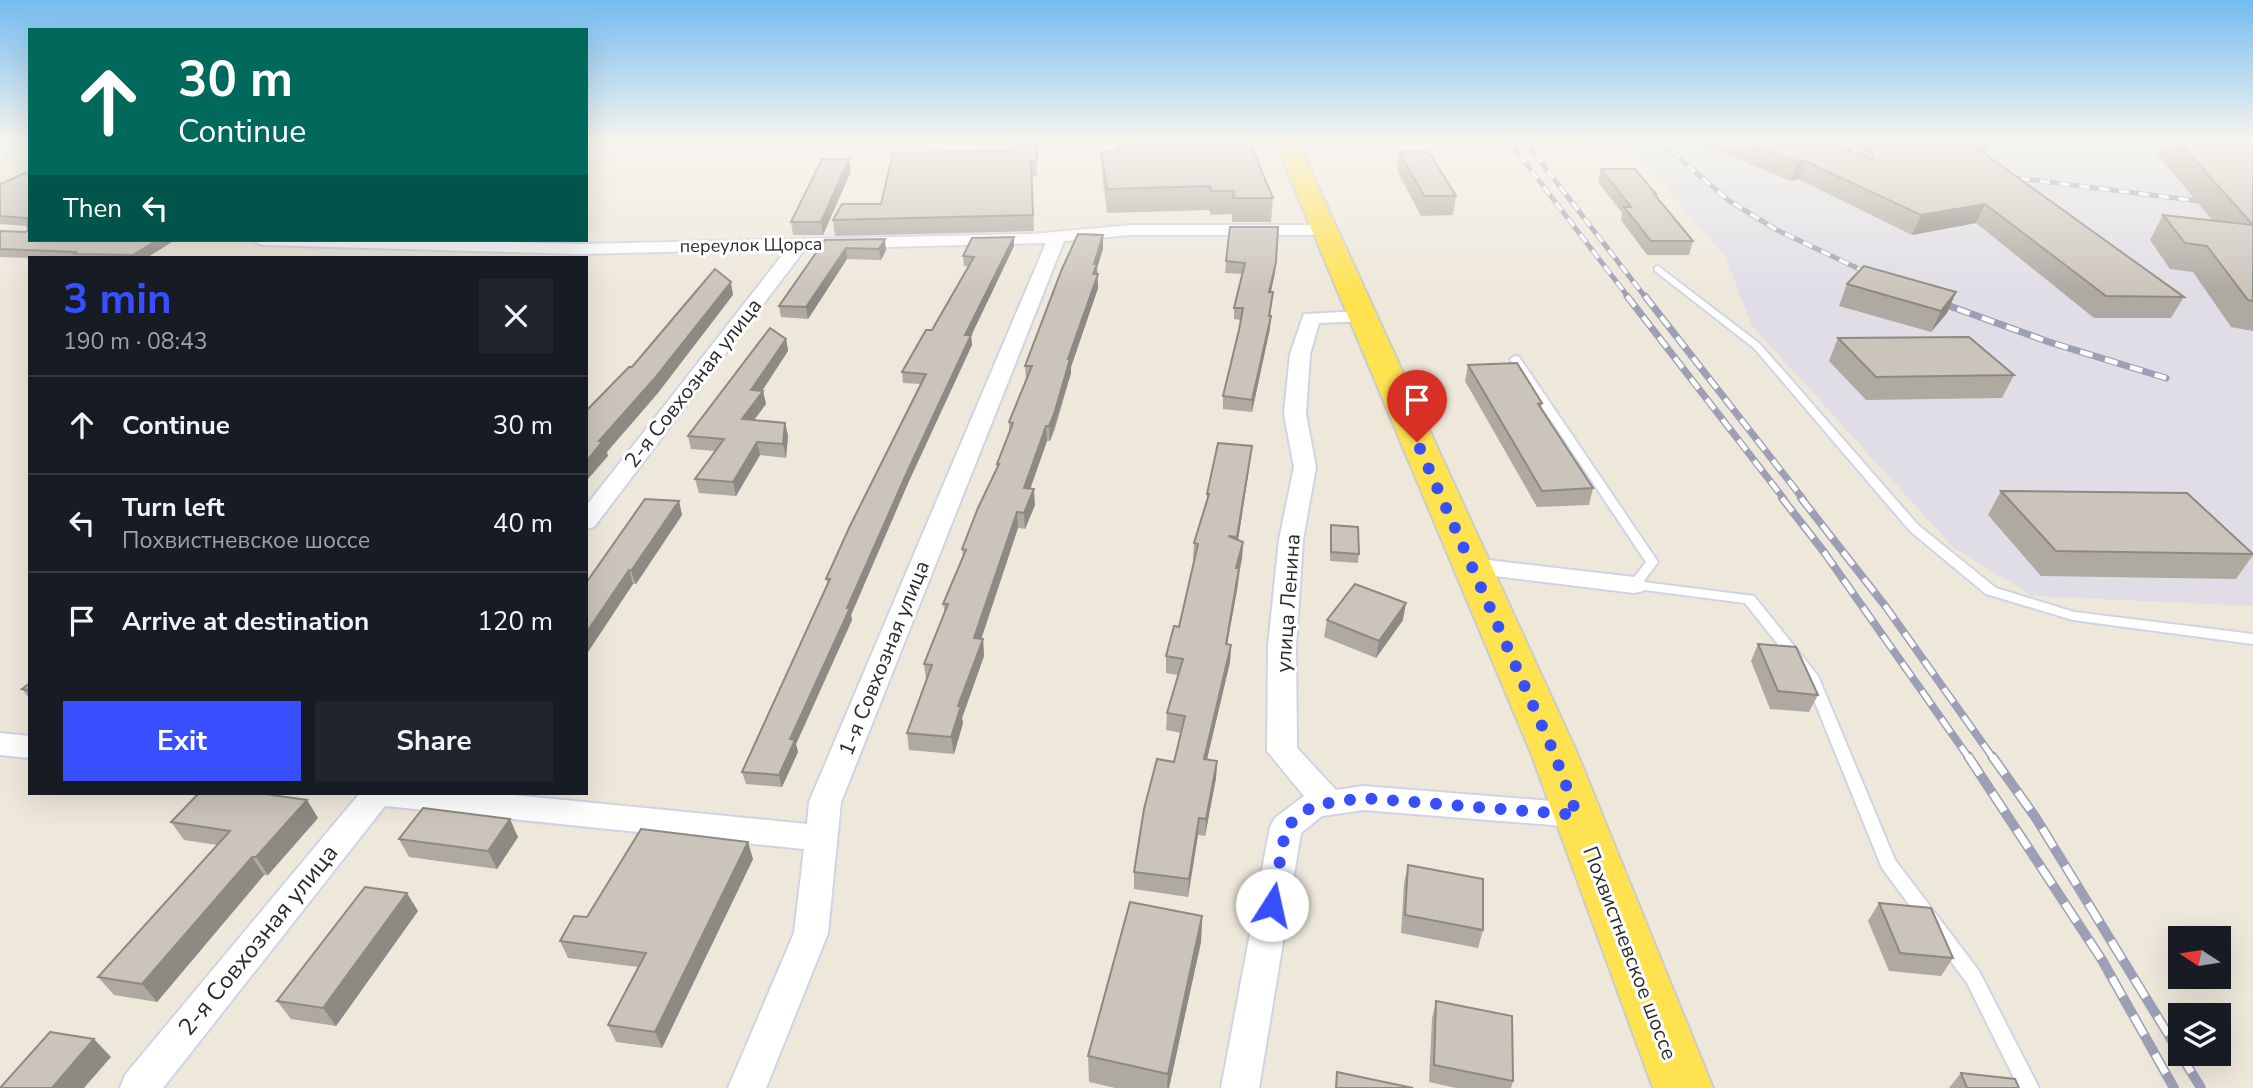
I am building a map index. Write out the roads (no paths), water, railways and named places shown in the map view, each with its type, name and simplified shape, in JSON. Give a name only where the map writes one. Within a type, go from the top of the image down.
[{"type":"main road","points":[[1307,190],[1363,317]]},
{"type":"main road","name":"Похвистневское шоссе","points":[[1363,317],[1554,753],[1683,1088]]},
{"type":"street","name":"переулок Щорса","points":[[341,242],[580,248],[1057,237],[1130,230],[1324,230]]},
{"type":"street","name":"1-я Совхозная улица","points":[[747,1088],[811,933],[825,802],[1057,237]]},
{"type":"street","name":"2-я Совхозная улица","points":[[588,519],[800,244]]},
{"type":"street","name":"улица Ленина","points":[[1329,803],[1282,751],[1283,646],[1290,554],[1304,467],[1295,414],[1300,354],[1311,318],[1363,317]]},
{"type":"street","points":[[1471,566],[1634,585]]},
{"type":"street","points":[[0,744],[28,747]]},
{"type":"street","name":"2-я Совхозная улица","points":[[139,1088],[375,795]]},
{"type":"street","points":[[397,795],[821,838]]},
{"type":"street","points":[[1240,1088],[1286,827],[1314,805],[1363,798],[1577,815]]},
{"type":"lane","points":[[1658,269],[1757,346],[1914,528],[1991,591],[2073,616],[2253,639]]},
{"type":"lane","points":[[1515,359],[1652,562],[1634,585]]},
{"type":"lane","points":[[1634,585],[1749,599],[1811,676],[1888,863],[1973,977],[2029,1088]]},
{"type":"railway","points":[[1546,190],[1629,298]]},
{"type":"railway","points":[[1562,190],[1646,298]]},
{"type":"railway","points":[[1716,190],[1775,229],[1878,278]]},
{"type":"railway","points":[[2110,190],[2215,203]]},
{"type":"railway","points":[[1627,296],[1784,499]]},
{"type":"railway","points":[[1645,296],[1803,499]]},
{"type":"railway","points":[[1933,300],[2049,342],[2166,378]]},
{"type":"railway","points":[[1782,498],[1824,552],[1969,758]]},
{"type":"railway","points":[[1801,498],[1886,607],[1993,758]]},
{"type":"railway","points":[[1968,756],[2102,960],[2174,1088]]},
{"type":"railway","points":[[1992,756],[2036,818],[2201,1088]]}]
